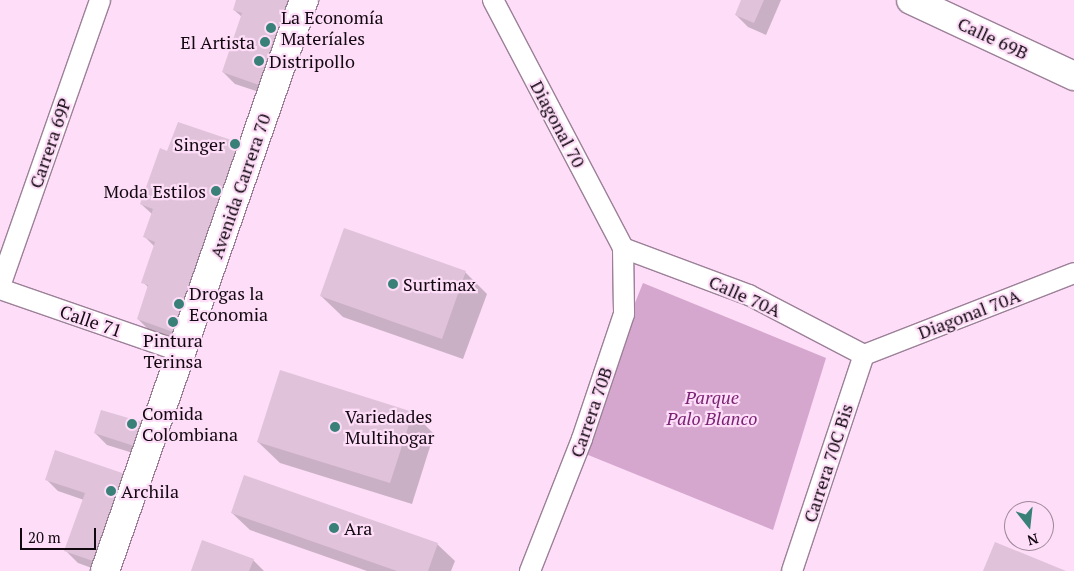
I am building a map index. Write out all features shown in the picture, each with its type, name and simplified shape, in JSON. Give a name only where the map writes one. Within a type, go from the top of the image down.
[{"type":"main road","name":"Avenida Carrera 70","points":[[105,571],[304,0]]},
{"type":"main road","name":"Calle 69B","points":[[911,0],[1074,76]]},
{"type":"street","name":"Carrera 69P","points":[[0,288],[100,0]]},
{"type":"street","name":"Diagonal 70","points":[[493,0],[623,248]]},
{"type":"street","name":"Calle 70A","points":[[623,248],[749,295],[864,355]]},
{"type":"street","name":"Carrera 70B","points":[[530,571],[582,439],[624,314],[623,248]]},
{"type":"street","name":"Diagonal 70A","points":[[864,355],[1074,273]]},
{"type":"street","name":"Calle 71","points":[[0,288],[182,352]]},
{"type":"street","name":"Carrera 70C Bis","points":[[792,571],[864,355]]},
{"type":"green space","name":"Parque Palo Blanco","points":[[643,283],[826,358],[773,530],[576,450]]},
{"type":"building","points":[[236,0],[288,0],[259,85],[222,72],[242,13],[233,10]]},
{"type":"building","points":[[741,0],[764,0],[754,23],[735,15]]},
{"type":"building","points":[[178,122],[240,143],[173,332],[137,319],[148,285],[141,283],[155,242],[143,237],[153,209],[140,204],[160,148],[167,151]]},
{"type":"building","name":"Surtimax","points":[[344,228],[466,271],[442,339],[320,296]]},
{"type":"building","name":"Variedades Multihogar","points":[[280,370],[413,412],[390,483],[257,442]]},
{"type":"building","points":[[101,410],[142,422],[134,446],[94,433]]},
{"type":"building","points":[[55,450],[125,474],[93,561],[64,551],[85,493],[45,480]]},
{"type":"building","name":"Ara","points":[[244,475],[438,543],[428,571],[397,571],[231,513]]},
{"type":"building","points":[[202,540],[254,559],[249,571],[191,571]]},
{"type":"building","points":[[995,542],[1004,546],[1004,551],[1017,551],[1066,571],[983,571]]},
{"type":"place","name":"La Economía Materíales","points":[[271,28]]},
{"type":"place","name":"El Artista","points":[[265,42]]},
{"type":"place","name":"Distripollo","points":[[259,61]]},
{"type":"place","name":"Singer","points":[[235,144]]},
{"type":"place","name":"Moda Estilos","points":[[216,191]]},
{"type":"place","name":"Surtimax","points":[[393,284]]},
{"type":"place","name":"Drogas la Economia","points":[[179,304]]},
{"type":"place","name":"Pintura Terinsa","points":[[173,322]]},
{"type":"place","name":"Comida Colombiana","points":[[132,424]]},
{"type":"place","name":"Variedades Multihogar","points":[[335,427]]},
{"type":"place","name":"Archila","points":[[111,491]]},
{"type":"place","name":"Ara","points":[[334,528]]}]
